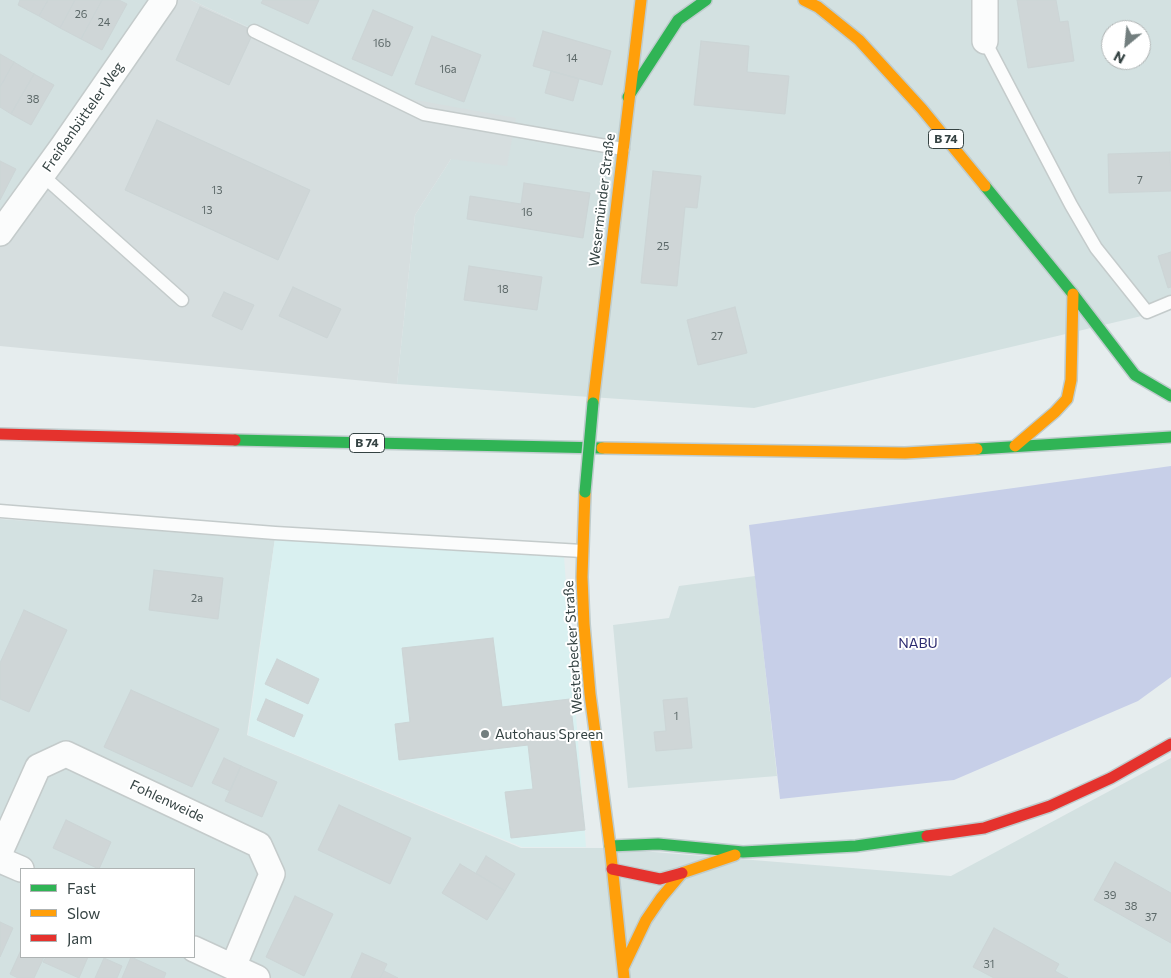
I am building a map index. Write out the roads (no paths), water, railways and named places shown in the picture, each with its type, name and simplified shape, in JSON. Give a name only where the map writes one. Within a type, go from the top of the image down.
[{"type":"main road","name":"Wesermünder Straße","points":[[593,403],[641,0]]},
{"type":"main road","points":[[628,97],[678,20],[706,0]]},
{"type":"main road","name":"B 74","points":[[804,0],[818,7],[865,47],[922,109],[1074,294]]},
{"type":"main road","points":[[1074,294],[1135,376],[1171,396]]},
{"type":"main road","points":[[1015,446],[1056,412],[1067,398],[1071,380],[1074,294]]},
{"type":"main road","name":"Westerbecker Straße","points":[[593,403],[582,551],[584,624],[590,694],[624,973]]},
{"type":"main road","name":"B 74","points":[[0,434],[627,449],[905,453],[1171,437]]},
{"type":"main road","points":[[610,846],[658,844],[743,852],[856,846],[984,828],[1050,806],[1111,778],[1171,744]]},
{"type":"main road","points":[[612,869],[660,879],[743,852]]},
{"type":"main road","points":[[624,973],[646,920],[660,898],[682,873]]},
{"type":"street","name":"Freißenbütteler Weg","points":[[0,233],[164,0]]},
{"type":"street","points":[[985,0],[985,41]]},
{"type":"street","name":"Fohlenweide","points":[[0,852],[38,767],[66,754],[259,845],[272,874],[233,967]]},
{"type":"street","points":[[0,860],[20,870]]},
{"type":"street","points":[[195,949],[257,978]]},
{"type":"lane","points":[[254,31],[424,114],[623,149]]},
{"type":"lane","points":[[985,41],[1071,205],[1096,248],[1148,312],[1171,302]]},
{"type":"lane","points":[[42,175],[182,300]]},
{"type":"lane","points":[[0,511],[275,533],[582,551]]},
{"type":"place","name":"Autohaus Spreen","points":[[485,734]]},
{"type":"park label","name":"NABU","points":[[918,643]]}]
